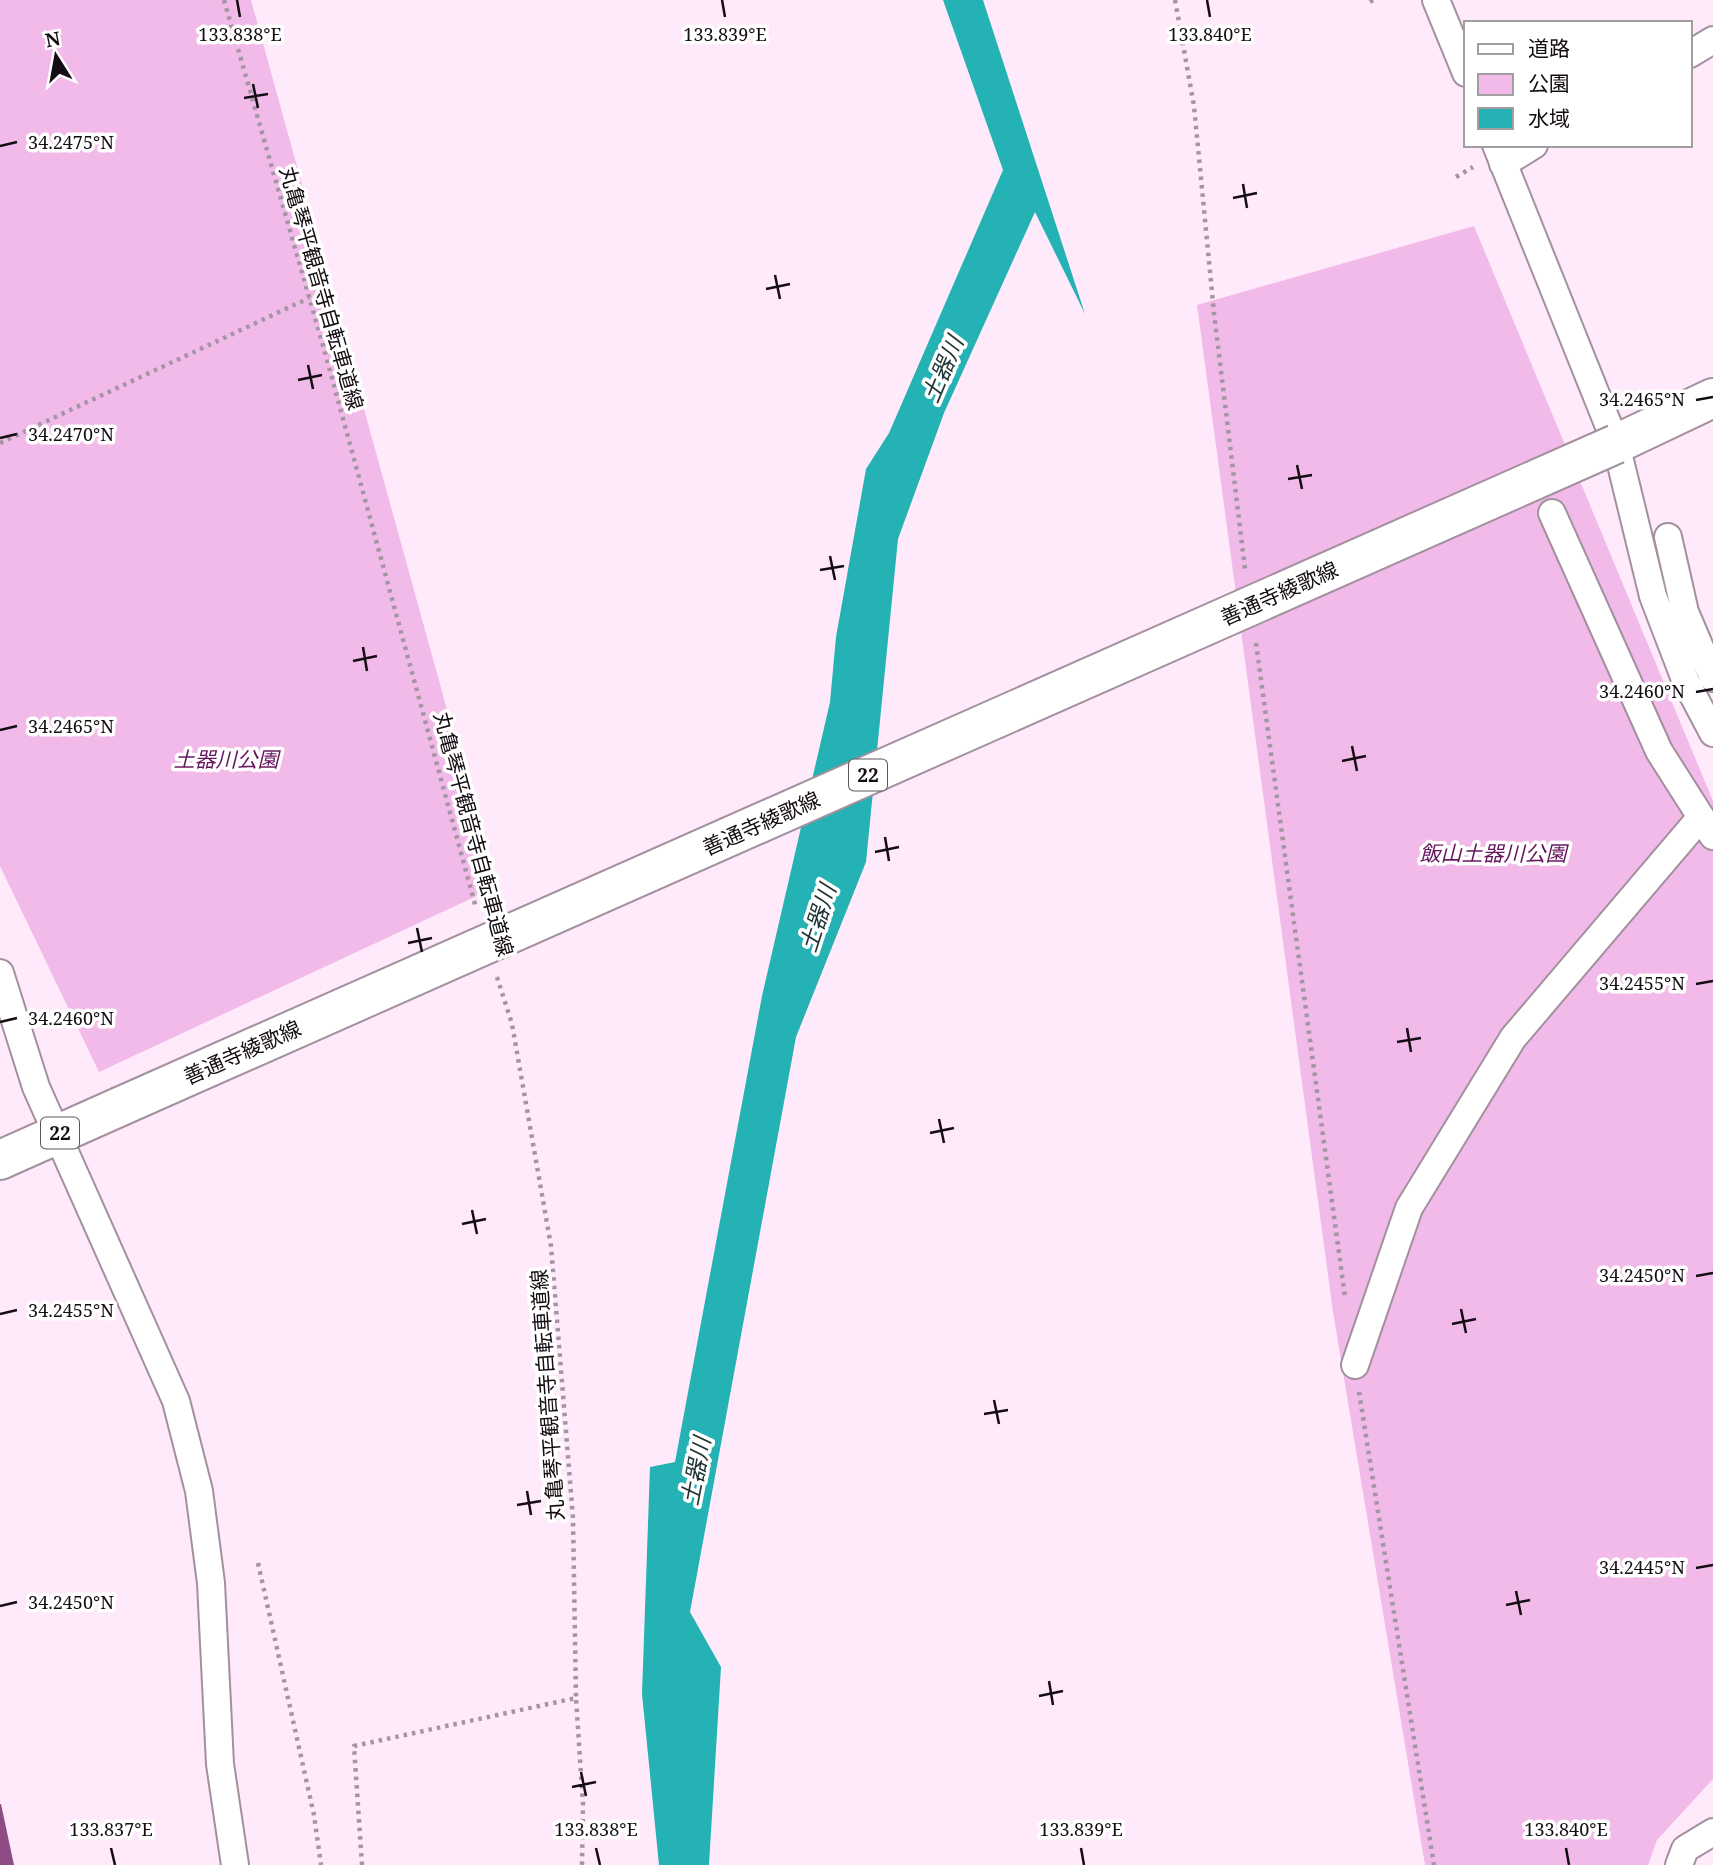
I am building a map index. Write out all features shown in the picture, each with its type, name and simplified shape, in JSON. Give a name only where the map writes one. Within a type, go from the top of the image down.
[{"type":"main road","name":"善通寺綾歌線","points":[[0,1160],[1616,444],[1713,398]]},
{"type":"street","points":[[1436,0],[1464,68]]},
{"type":"street","points":[[1692,53],[1713,40]]},
{"type":"street","points":[[1526,147],[1499,154],[1616,444],[1653,596],[1686,682],[1713,733]]},
{"type":"street","points":[[1355,1365],[1409,1208],[1513,1038],[1707,826],[1658,751],[1552,513]]},
{"type":"street","points":[[1668,537],[1685,612],[1713,678]]},
{"type":"street","points":[[0,973],[36,1087],[176,1401],[199,1491],[211,1583],[220,1765],[235,1865]]},
{"type":"street","points":[[1679,1865],[1685,1849],[1713,1832]]},
{"type":"path","name":"丸亀琴平観音寺自転車道線","points":[[224,0],[480,920]]},
{"type":"path","points":[[1175,0],[1194,106],[1214,313],[1246,579]]},
{"type":"path","points":[[0,443],[309,298]]},
{"type":"path","points":[[1256,641],[1328,1189],[1347,1311]]},
{"type":"path","name":"丸亀琴平観音寺自転車道線","points":[[496,972],[512,1024],[551,1246],[573,1518],[576,1698],[583,1804],[582,1865]]},
{"type":"path","points":[[1355,1365],[1434,1865]]},
{"type":"path","points":[[258,1563],[314,1815],[321,1865]]},
{"type":"path","points":[[362,1865],[354,1746],[576,1698]]},
{"type":"green space","name":"土器川公園","points":[[0,0],[251,0],[496,887],[99,1072],[0,866]]},
{"type":"green space","name":"飯山土器川公園","points":[[1474,226],[1713,801],[1713,1779],[1657,1840],[1648,1865],[1425,1865],[1333,1312],[1197,305]]},
{"type":"water","name":"土器川","points":[[943,0],[983,0],[1085,314],[1035,212],[944,413],[898,539],[866,862],[796,1037],[690,1612],[721,1667],[709,1865],[659,1865],[642,1694],[650,1467],[675,1462],[762,996],[830,702],[836,637],[866,469],[889,433],[1003,170]]},
{"type":"building","points":[[1,1804],[14,1865],[0,1865]]}]
